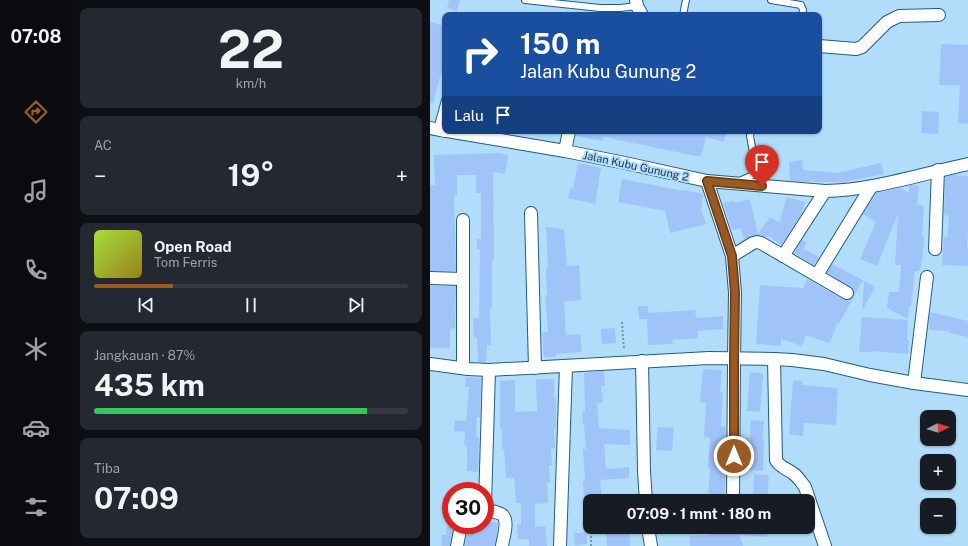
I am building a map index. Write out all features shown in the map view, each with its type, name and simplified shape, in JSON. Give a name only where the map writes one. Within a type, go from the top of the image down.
[{"type":"street","points":[[822,46],[856,49],[862,48],[887,22],[899,16],[938,15]]},
{"type":"street","name":"Jalan Kubu Gunung 2","points":[[464,134],[565,151],[707,181],[825,191],[839,191],[871,187],[968,164]]},
{"type":"street","points":[[565,151],[568,134]]},
{"type":"street","points":[[935,249],[938,170]]},
{"type":"street","points":[[707,181],[732,256],[735,293],[733,494]]},
{"type":"street","points":[[817,276],[871,187]]},
{"type":"street","points":[[783,256],[825,191]]},
{"type":"street","points":[[530,213],[535,368]]},
{"type":"street","points":[[463,220],[463,368]]},
{"type":"street","points":[[732,256],[749,245],[757,242],[847,293]]},
{"type":"street","points":[[914,383],[927,277]]},
{"type":"street","points":[[430,278],[463,279]]},
{"type":"street","points":[[430,364],[489,370],[709,358],[774,359],[824,364],[870,375],[914,383],[968,390]]},
{"type":"street","points":[[774,359],[776,460],[778,464],[793,473],[805,487],[825,546]]},
{"type":"street","points":[[642,362],[646,494]]},
{"type":"street","points":[[560,546],[566,366]]},
{"type":"street","points":[[486,482],[489,370]]},
{"type":"street","points":[[494,512],[502,514],[504,517],[505,526],[502,546]]},
{"type":"street","points":[[458,546],[460,534]]},
{"type":"street","points":[[649,534],[651,546]]},
{"type":"lane","points":[[525,0],[600,8],[638,7]]},
{"type":"lane","points":[[684,12],[686,0]]},
{"type":"lane","points":[[771,0],[801,5],[803,12]]},
{"type":"lane","points":[[440,130],[442,118]]},
{"type":"lane","points":[[732,184],[760,172],[762,168],[754,158],[750,134]]},
{"type":"path","points":[[622,322],[624,363]]},
{"type":"path","points":[[591,534],[591,546]]},
{"type":"building","points":[[449,0],[460,0],[457,11],[447,8]]},
{"type":"building","points":[[430,22],[442,25],[442,69],[433,103],[430,103]]},
{"type":"building","points":[[941,44],[968,45],[968,124],[958,123],[960,85],[939,85]]},
{"type":"building","points":[[922,111],[939,112],[938,134],[921,133]]},
{"type":"building","points":[[576,134],[726,134],[724,142],[706,137],[701,157],[604,137],[603,141],[576,136]]},
{"type":"building","points":[[499,153],[508,155],[505,174],[493,172],[494,260],[492,260],[492,308],[490,308],[491,345],[487,345],[486,362],[478,362],[477,338],[474,338],[473,318],[479,318],[480,249],[477,249],[477,239],[481,239],[481,193],[476,193],[476,175],[457,175],[457,195],[454,195],[456,271],[430,271],[430,185],[435,185],[434,155]]},
{"type":"building","points":[[802,160],[803,170],[837,173],[881,163],[884,174],[843,182],[813,182],[812,179],[811,182],[790,181],[789,162]]},
{"type":"building","points":[[578,163],[601,168],[595,204],[568,198],[570,188],[573,189]]},
{"type":"building","points":[[954,175],[968,176],[968,266],[942,265],[944,237],[947,237],[949,216],[944,215],[945,177]]},
{"type":"building","points":[[622,179],[703,194],[701,209],[706,224],[670,233],[665,211],[618,202]]},
{"type":"building","points":[[909,186],[919,186],[917,205],[924,206],[922,236],[924,236],[924,244],[921,267],[919,271],[915,271],[908,319],[887,308],[889,292],[899,292],[901,265],[895,265],[898,214],[877,266],[860,259],[876,222],[863,214],[876,193],[900,188],[909,193]]},
{"type":"building","points":[[787,197],[805,202],[801,215],[781,245],[769,236],[751,236],[744,240],[741,228],[732,230],[723,203],[734,201],[735,203],[750,199],[758,234],[770,217],[779,222]]},
{"type":"building","points":[[546,227],[564,229],[567,266],[579,265],[581,300],[564,302],[566,335],[580,334],[582,352],[556,354],[556,357],[544,357],[542,332],[548,332],[545,295],[547,295],[546,268],[548,267]]},
{"type":"building","points":[[802,240],[807,242],[804,249],[819,257],[814,265],[794,253]]},
{"type":"building","points":[[832,264],[863,280],[839,324],[837,323],[830,343],[806,335],[802,346],[781,339],[781,346],[756,344],[760,285],[803,288],[807,279],[843,299],[850,300],[854,293],[853,289],[827,273]]},
{"type":"building","points":[[864,281],[875,287],[862,312]]},
{"type":"building","points":[[430,286],[456,286],[455,328],[450,329],[450,348],[430,348]]},
{"type":"building","points":[[638,306],[648,306],[648,313],[695,310],[696,318],[723,316],[723,329],[698,331],[698,338],[672,340],[673,344],[648,345],[647,319],[639,319]]},
{"type":"building","points":[[930,312],[968,321],[968,337],[949,333],[949,331],[929,330]]},
{"type":"building","points":[[862,317],[908,320],[908,354],[872,351],[859,352]]},
{"type":"building","points":[[615,328],[616,343],[602,344],[601,329]]},
{"type":"building","points":[[703,369],[722,370],[720,392],[723,392],[721,426],[726,427],[724,457],[726,457],[724,494],[708,494],[710,438],[704,437],[706,403],[700,402]]},
{"type":"building","points":[[604,371],[605,386],[601,386],[603,402],[597,403],[599,428],[630,430],[630,445],[604,444],[606,469],[629,467],[629,478],[600,480],[601,494],[584,494],[583,482],[585,481],[583,449],[586,449],[582,411],[585,411],[584,373]]},
{"type":"building","points":[[750,372],[763,373],[760,412],[747,411]]},
{"type":"building","points":[[466,377],[481,378],[480,417],[477,417],[476,437],[479,438],[478,472],[467,471],[467,446],[464,445],[465,432],[454,431],[455,420],[466,421],[469,387],[465,387]]},
{"type":"building","points":[[536,379],[554,379],[554,397],[556,396],[556,428],[554,428],[555,448],[551,448],[552,465],[549,465],[550,483],[547,483],[548,503],[535,504],[535,527],[545,526],[547,546],[529,546],[529,539],[518,539],[517,524],[521,525],[521,503],[516,503],[514,478],[506,478],[504,449],[502,449],[502,429],[500,429],[500,381],[515,380],[515,412],[537,411]]},
{"type":"building","points":[[793,380],[803,381],[802,385],[838,388],[836,425],[804,423],[803,436],[789,434]]},
{"type":"building","points":[[751,420],[764,421],[762,439],[764,439],[763,471],[746,470],[746,438],[750,438]]},
{"type":"building","points":[[658,427],[674,428],[672,451],[656,450]]},
{"type":"building","points":[[754,474],[769,475],[768,494],[753,494]]},
{"type":"building","points":[[494,522],[498,523],[495,546],[465,546],[467,534],[494,534]]},
{"type":"building","points":[[574,533],[586,534],[587,544],[575,545]]},
{"type":"building","points":[[452,534],[450,546],[441,545],[442,535]]},
{"type":"building","points":[[606,534],[629,534],[630,546],[607,546]]},
{"type":"building","points":[[767,534],[767,537],[739,535],[743,546],[690,546],[689,536]]},
{"type":"route","points":[[734,456],[735,293],[732,256],[707,181],[762,186]]}]
